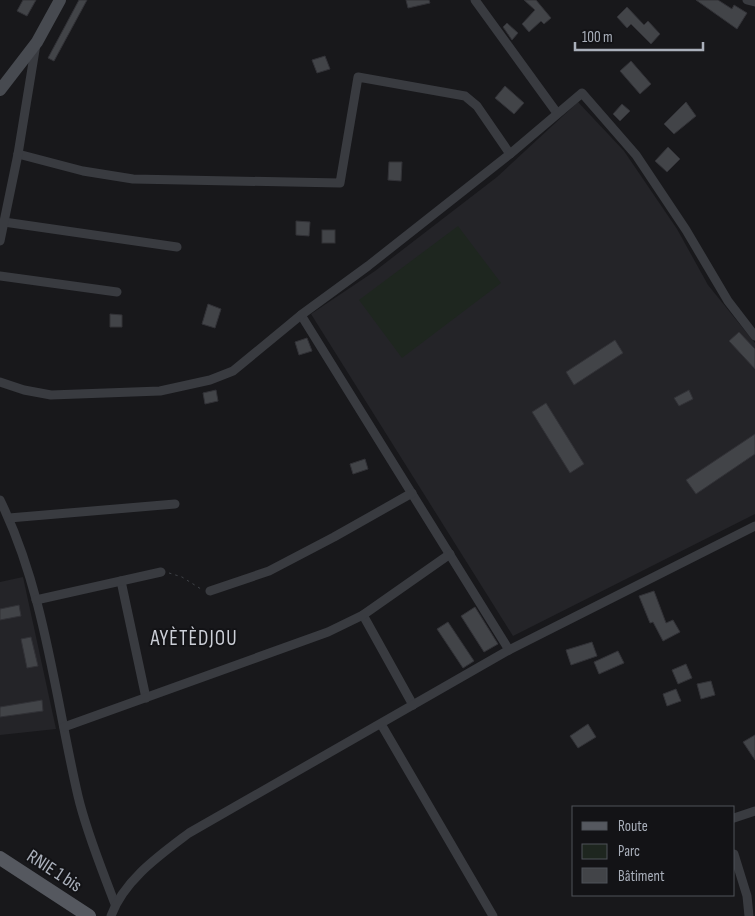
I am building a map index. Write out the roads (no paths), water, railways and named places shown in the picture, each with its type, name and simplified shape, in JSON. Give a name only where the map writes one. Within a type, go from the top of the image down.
[{"type":"main road","name":"RNIE 1 bis","points":[[0,858],[89,916]]},
{"type":"street","points":[[0,90],[37,42],[60,0]]},
{"type":"street","points":[[475,0],[557,113]]},
{"type":"street","points":[[747,0],[755,2]]},
{"type":"street","points":[[0,241],[18,154],[37,42]]},
{"type":"street","points":[[18,154],[83,171],[133,180],[340,183],[358,77],[465,96],[477,106],[510,154]]},
{"type":"street","points":[[0,382],[24,390],[51,395],[176,388],[210,380],[233,371],[301,315],[368,266],[510,154],[582,93],[642,164],[686,230],[728,302],[755,336]]},
{"type":"street","points":[[4,222],[177,248]]},
{"type":"street","points":[[0,276],[117,292]]},
{"type":"street","points":[[301,315],[509,650]]},
{"type":"street","points":[[210,591],[269,571],[412,493]]},
{"type":"street","points":[[0,500],[18,539],[36,600],[88,831],[115,904]]},
{"type":"street","points":[[9,518],[174,504]]},
{"type":"street","points":[[111,916],[115,904],[132,882],[158,856],[189,833],[509,650],[755,526]]},
{"type":"street","points":[[64,727],[300,643],[363,615],[450,554]]},
{"type":"street","points":[[36,600],[161,572]]},
{"type":"street","points":[[121,581],[146,698]]},
{"type":"street","points":[[363,615],[413,705]]},
{"type":"street","points":[[380,724],[493,916]]},
{"type":"street","points":[[735,818],[755,811]]},
{"type":"street","points":[[735,857],[747,896],[749,916]]},
{"type":"district","name":"AYÈTÈDJOU","points":[[194,638]]}]
